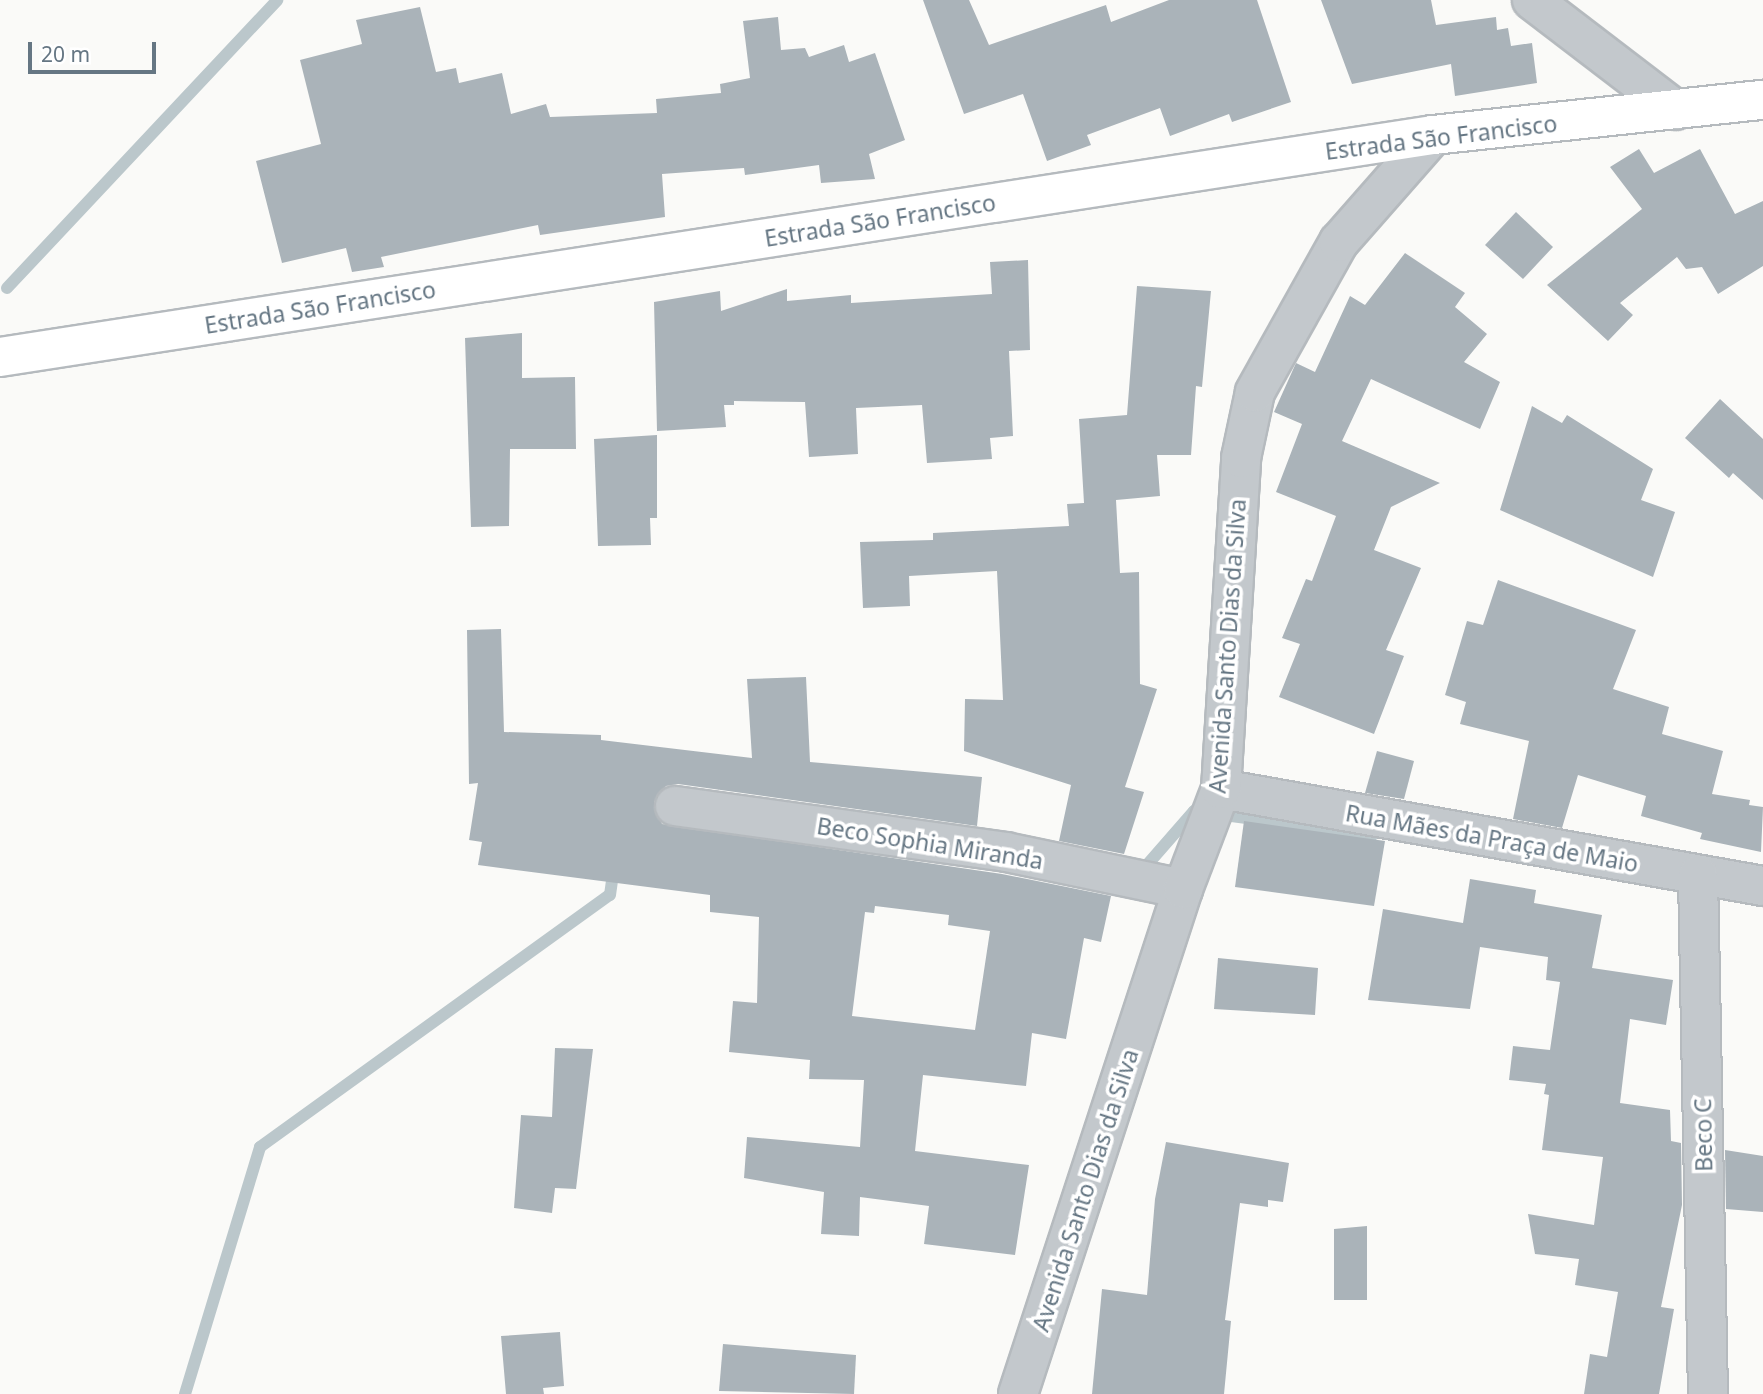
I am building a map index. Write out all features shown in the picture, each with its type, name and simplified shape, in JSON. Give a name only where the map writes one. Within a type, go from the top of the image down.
[{"type":"main road","name":"Estrada São Francisco","points":[[0,357],[1433,135],[1763,100]]},
{"type":"street","points":[[1532,0],[1676,110]]},
{"type":"street","name":"Avenida Santo Dias da Silva","points":[[1018,1394],[1183,889],[1221,789],[1241,458],[1255,391],[1339,242],[1433,135]]},
{"type":"street","name":"Rua Mães da Praça de Maio","points":[[1221,789],[1763,886]]},
{"type":"street","name":"Beco Sophia Miranda","points":[[675,806],[1006,852],[1183,889]]},
{"type":"street","name":"Beco C","points":[[1698,875],[1707,1394]]},
{"type":"building","points":[[923,0],[969,0],[989,45],[1106,5],[1111,22],[1169,0],[1257,0],[1291,102],[1232,122],[1229,114],[1170,136],[1160,108],[1087,135],[1091,145],[1047,161],[1023,94],[964,114]]},
{"type":"building","points":[[1321,0],[1431,0],[1436,25],[1496,17],[1497,30],[1508,28],[1511,46],[1532,43],[1537,83],[1455,96],[1451,64],[1352,84]]},
{"type":"building","points":[[420,7],[436,72],[456,68],[459,83],[502,73],[511,114],[546,104],[550,117],[657,113],[656,99],[721,93],[720,84],[750,78],[743,21],[778,17],[781,50],[805,48],[809,57],[844,45],[849,62],[875,53],[905,140],[869,154],[875,179],[821,183],[819,165],[745,175],[744,168],[662,174],[665,217],[540,235],[538,225],[381,257],[384,267],[352,272],[346,248],[282,263],[256,161],[321,144],[300,60],[362,44],[356,20]]},
{"type":"building","points":[[1639,149],[1654,173],[1700,149],[1735,214],[1763,201],[1763,266],[1718,294],[1702,267],[1686,269],[1677,257],[1620,303],[1633,315],[1608,341],[1547,285],[1642,209],[1610,167]]},
{"type":"building","points":[[1516,212],[1553,247],[1523,279],[1485,245]]},
{"type":"building","points":[[1405,253],[1465,293],[1455,307],[1487,334],[1464,362],[1500,382],[1480,429],[1371,379],[1342,441],[1440,483],[1391,507],[1374,550],[1421,568],[1386,650],[1404,656],[1374,734],[1279,697],[1300,644],[1282,638],[1306,579],[1312,581],[1336,516],[1276,492],[1302,424],[1274,412],[1296,363],[1315,372],[1350,296],[1365,305]]},
{"type":"building","points":[[1028,260],[1030,350],[1009,351],[1013,436],[990,438],[992,459],[927,463],[922,405],[856,408],[858,454],[809,457],[805,402],[734,401],[734,405],[724,405],[726,427],[657,431],[654,302],[720,291],[721,311],[787,289],[787,301],[851,295],[851,303],[992,294],[990,262]]},
{"type":"building","points":[[1137,286],[1211,291],[1202,387],[1196,386],[1191,455],[1157,455],[1160,496],[1116,500],[1120,573],[1139,572],[1140,684],[1157,689],[1125,787],[1144,792],[1124,854],[1059,841],[1071,785],[964,751],[965,699],[1003,700],[997,571],[909,576],[910,606],[863,608],[860,542],[933,540],[933,533],[1069,526],[1067,504],[1084,503],[1079,419],[1127,415]]},
{"type":"building","points":[[522,333],[522,378],[575,377],[576,449],[510,449],[509,526],[471,527],[465,338]]},
{"type":"building","points":[[1720,399],[1763,439],[1763,500],[1733,473],[1729,478],[1685,438]]},
{"type":"building","points":[[1532,406],[1562,423],[1567,415],[1653,469],[1641,500],[1675,512],[1653,577],[1500,510]]},
{"type":"building","points":[[657,435],[657,518],[650,518],[651,545],[598,546],[594,439]]},
{"type":"building","points":[[1498,580],[1636,630],[1613,689],[1669,707],[1662,734],[1723,751],[1712,794],[1750,800],[1749,805],[1763,807],[1761,852],[1700,839],[1702,833],[1641,816],[1646,796],[1578,775],[1562,828],[1513,819],[1529,741],[1460,724],[1466,702],[1445,695],[1467,621],[1483,625]]},
{"type":"building","points":[[501,629],[504,732],[601,735],[601,740],[752,758],[747,679],[806,677],[810,762],[982,777],[977,826],[678,784],[666,786],[654,802],[662,824],[1002,874],[1111,896],[1101,942],[1084,938],[1066,1039],[1032,1033],[1026,1086],[923,1075],[915,1151],[1029,1165],[1015,1255],[924,1244],[929,1206],[860,1197],[859,1236],[821,1234],[824,1192],[744,1178],[747,1137],[860,1147],[864,1080],[809,1079],[810,1060],[729,1052],[733,1001],[757,1003],[759,917],[710,912],[710,895],[478,865],[482,842],[469,840],[478,783],[469,784],[467,630]],"holes":[[[875,906],[949,915],[948,925],[990,931],[975,1030],[852,1016],[865,912],[874,913]]]},
{"type":"building","points":[[1377,751],[1414,761],[1404,799],[1365,793]]},
{"type":"building","points":[[1244,821],[1385,841],[1374,906],[1235,887]]},
{"type":"building","points":[[1470,879],[1536,890],[1534,903],[1602,915],[1592,968],[1673,980],[1666,1025],[1630,1019],[1620,1103],[1670,1110],[1671,1141],[1681,1143],[1682,1205],[1661,1307],[1674,1309],[1659,1394],[1584,1394],[1590,1354],[1607,1357],[1618,1292],[1575,1285],[1579,1259],[1535,1254],[1528,1214],[1594,1225],[1603,1157],[1542,1150],[1549,1095],[1544,1094],[1546,1084],[1509,1080],[1513,1046],[1550,1050],[1560,982],[1546,980],[1548,957],[1480,947],[1470,1009],[1368,1000],[1383,909],[1463,923]]},
{"type":"building","points":[[1218,958],[1318,968],[1315,1015],[1214,1009]]},
{"type":"building","points":[[555,1048],[593,1049],[576,1189],[555,1188],[552,1213],[514,1208],[521,1115],[552,1117]]},
{"type":"building","points":[[1166,1142],[1289,1163],[1283,1202],[1268,1200],[1268,1207],[1240,1203],[1225,1320],[1231,1321],[1224,1394],[1092,1394],[1102,1289],[1147,1295],[1155,1199]]},
{"type":"building","points":[[1725,1150],[1763,1156],[1763,1212],[1726,1209]]},
{"type":"building","points":[[1367,1226],[1367,1300],[1334,1300],[1334,1229]]},
{"type":"building","points":[[560,1332],[564,1386],[543,1388],[544,1394],[506,1394],[501,1336]]},
{"type":"building","points":[[723,1344],[856,1355],[854,1394],[719,1391]]},
{"type":"waterway","points":[[7,288],[277,0]]},
{"type":"waterway","points":[[1140,873],[1194,811],[1372,835]]},
{"type":"waterway","points":[[185,1394],[260,1147],[610,895],[614,868]]}]
